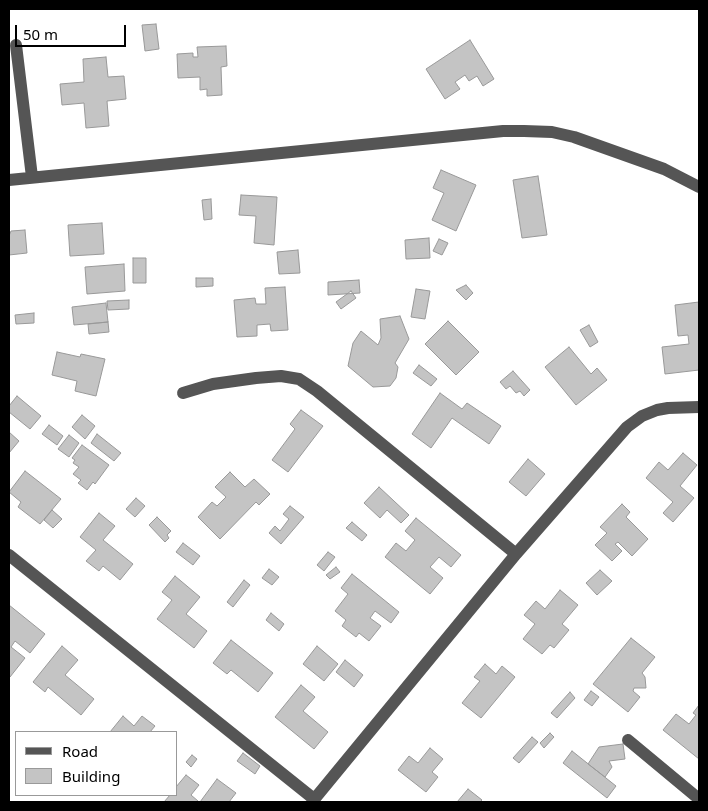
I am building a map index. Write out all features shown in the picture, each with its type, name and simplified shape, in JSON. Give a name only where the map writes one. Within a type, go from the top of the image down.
[{"type":"street","points":[[16,45],[32,177]]},
{"type":"street","points":[[9,180],[524,130],[552,132],[574,137],[664,169],[699,187]]},
{"type":"street","points":[[183,393],[213,384],[256,378],[281,376],[299,379],[317,391],[516,554]]},
{"type":"street","points":[[9,555],[313,801],[516,554],[608,447],[642,416],[668,408],[699,407]]},
{"type":"street","points":[[628,740],[699,799]]},
{"type":"building","points":[[156,24],[159,49],[145,51],[142,25]]},
{"type":"building","points":[[470,40],[494,79],[483,86],[477,76],[469,81],[465,75],[455,82],[460,89],[445,99],[426,69]]},
{"type":"building","points":[[226,46],[227,66],[221,67],[222,95],[207,96],[207,89],[200,90],[200,77],[178,78],[177,54],[193,53],[193,57],[198,57],[197,47]]},
{"type":"building","points":[[106,57],[108,77],[124,76],[126,99],[107,101],[109,126],[86,128],[84,103],[62,105],[60,84],[84,82],[83,59]]},
{"type":"building","points":[[441,170],[476,185],[456,231],[432,220],[444,193],[433,188]]},
{"type":"building","points":[[538,176],[547,235],[522,238],[513,180]]},
{"type":"building","points":[[241,195],[277,197],[274,245],[254,243],[256,216],[239,215]]},
{"type":"building","points":[[211,199],[212,219],[204,220],[202,200]]},
{"type":"building","points":[[102,223],[104,254],[70,256],[68,225]]},
{"type":"building","points":[[25,230],[27,253],[9,255],[9,236],[11,231]]},
{"type":"building","points":[[429,238],[430,258],[406,259],[405,240]]},
{"type":"building","points":[[439,239],[448,243],[442,255],[433,251]]},
{"type":"building","points":[[298,250],[300,273],[279,274],[277,252]]},
{"type":"building","points":[[133,258],[146,258],[146,283],[133,283]]},
{"type":"building","points":[[124,264],[125,291],[87,294],[85,267]]},
{"type":"building","points":[[196,278],[213,278],[213,286],[196,287]]},
{"type":"building","points":[[359,280],[360,293],[328,295],[328,282]]},
{"type":"building","points":[[466,285],[473,293],[466,300],[456,290]]},
{"type":"building","points":[[285,287],[288,330],[271,331],[270,324],[257,325],[257,336],[237,337],[234,300],[255,298],[256,304],[266,304],[265,288]]},
{"type":"building","points":[[416,289],[430,291],[425,319],[411,317]]},
{"type":"building","points":[[351,291],[356,298],[341,309],[336,302]]},
{"type":"building","points":[[129,300],[129,309],[108,310],[107,301]]},
{"type":"building","points":[[699,302],[699,370],[665,374],[662,347],[689,344],[688,335],[678,336],[675,305]]},
{"type":"building","points":[[106,303],[108,322],[74,325],[72,307]]},
{"type":"building","points":[[34,313],[34,323],[16,324],[15,315]]},
{"type":"building","points":[[400,316],[409,339],[395,363],[398,367],[396,378],[390,386],[373,387],[348,366],[353,343],[361,331],[378,345],[381,338],[380,319]]},
{"type":"building","points":[[448,321],[479,352],[456,375],[425,344]]},
{"type":"building","points":[[108,322],[109,332],[89,334],[88,324]]},
{"type":"building","points":[[589,325],[598,342],[590,347],[580,330]]},
{"type":"building","points":[[569,347],[591,374],[597,368],[607,380],[576,405],[545,367]]},
{"type":"building","points":[[57,352],[80,357],[81,354],[105,359],[96,396],[75,391],[77,381],[52,375]]},
{"type":"building","points":[[419,365],[437,379],[431,386],[413,373]]},
{"type":"building","points":[[513,371],[530,390],[524,396],[520,391],[516,393],[510,386],[506,389],[500,382]]},
{"type":"building","points":[[440,393],[462,409],[467,403],[501,426],[489,444],[452,418],[431,448],[412,434]]},
{"type":"building","points":[[17,396],[41,416],[30,429],[9,412],[9,406]]},
{"type":"building","points":[[301,410],[323,426],[288,472],[272,460],[295,429],[290,424]]},
{"type":"building","points":[[82,415],[95,426],[85,439],[72,427]]},
{"type":"building","points":[[49,425],[63,436],[57,445],[42,434]]},
{"type":"building","points":[[9,432],[19,441],[9,453]]},
{"type":"building","points":[[97,434],[121,453],[114,461],[91,443]]},
{"type":"building","points":[[69,435],[79,443],[69,457],[58,449]]},
{"type":"building","points":[[82,445],[109,465],[95,484],[93,482],[87,490],[78,483],[81,480],[73,474],[79,467],[73,463],[75,460],[72,458]]},
{"type":"building","points":[[683,453],[697,465],[680,486],[694,498],[673,522],[663,513],[673,502],[646,478],[659,462],[668,470]]},
{"type":"building","points":[[528,459],[545,474],[526,496],[509,482]]},
{"type":"building","points":[[25,471],[61,499],[40,524],[18,507],[21,502],[9,492]]},
{"type":"building","points":[[230,472],[245,487],[254,479],[270,494],[259,505],[256,502],[220,539],[198,517],[212,502],[217,506],[226,497],[215,487]]},
{"type":"building","points":[[379,487],[409,515],[401,523],[387,510],[380,518],[364,503]]},
{"type":"building","points":[[136,498],[145,506],[135,517],[126,509]]},
{"type":"building","points":[[622,504],[630,512],[626,517],[648,539],[632,556],[618,542],[615,544],[622,551],[612,561],[595,545],[607,533],[600,527]]},
{"type":"building","points":[[290,506],[304,517],[281,544],[269,533],[275,526],[280,531],[289,519],[283,514]]},
{"type":"building","points":[[52,510],[62,519],[53,528],[44,520]]},
{"type":"building","points":[[99,513],[115,526],[103,540],[133,564],[120,580],[103,566],[99,571],[86,561],[96,550],[80,537]]},
{"type":"building","points":[[157,517],[171,531],[167,535],[169,538],[165,542],[149,525]]},
{"type":"building","points":[[416,518],[461,555],[451,567],[439,557],[430,567],[443,578],[430,594],[385,557],[396,543],[406,551],[415,540],[405,531]]},
{"type":"building","points":[[352,522],[367,535],[362,541],[346,528]]},
{"type":"building","points":[[183,543],[200,556],[193,565],[176,552]]},
{"type":"building","points":[[328,552],[335,557],[324,571],[317,565]]},
{"type":"building","points":[[336,567],[340,572],[330,579],[326,575]]},
{"type":"building","points":[[269,569],[279,577],[272,585],[262,578]]},
{"type":"building","points":[[600,570],[612,581],[597,595],[586,583]]},
{"type":"building","points":[[352,574],[399,612],[391,623],[375,611],[370,618],[381,626],[369,641],[359,633],[356,637],[342,626],[346,620],[335,611],[348,594],[341,588]]},
{"type":"building","points":[[175,576],[200,597],[186,614],[207,631],[194,648],[157,619],[172,600],[162,592]]},
{"type":"building","points":[[244,580],[250,585],[233,607],[227,602]]},
{"type":"building","points":[[560,590],[578,605],[562,624],[569,630],[554,648],[550,645],[542,654],[523,639],[535,624],[524,615],[536,601],[545,609]]},
{"type":"building","points":[[9,605],[45,634],[30,653],[15,641],[11,647],[25,658],[10,677],[9,675]]},
{"type":"building","points":[[271,613],[284,624],[279,631],[266,620]]},
{"type":"building","points":[[631,638],[655,657],[642,673],[645,677],[646,688],[634,688],[633,691],[640,697],[628,712],[593,684]]},
{"type":"building","points":[[231,640],[273,673],[258,692],[231,670],[227,674],[213,663]]},
{"type":"building","points":[[62,646],[78,660],[65,675],[94,699],[81,715],[48,687],[45,692],[33,682]]},
{"type":"building","points":[[317,646],[338,664],[324,681],[303,664]]},
{"type":"building","points":[[345,660],[363,675],[354,687],[336,672]]},
{"type":"building","points":[[485,664],[496,674],[502,666],[515,677],[481,718],[462,703],[480,681],[474,677]]},
{"type":"building","points":[[301,685],[315,697],[303,711],[328,732],[314,749],[275,717]]},
{"type":"building","points":[[591,691],[599,697],[592,706],[584,700]]},
{"type":"building","points":[[570,692],[575,698],[557,718],[551,713]]},
{"type":"building","points":[[699,705],[699,759],[663,730],[676,714],[689,724],[696,715],[693,713]]},
{"type":"building","points":[[123,716],[134,726],[142,716],[155,726],[151,731],[111,731]]},
{"type":"building","points":[[550,733],[554,737],[544,748],[540,743]]},
{"type":"building","points":[[532,737],[538,742],[519,763],[513,758]]},
{"type":"building","points":[[623,744],[625,759],[609,761],[612,767],[605,777],[588,764],[599,747]]},
{"type":"building","points":[[430,748],[443,759],[432,772],[438,777],[426,792],[398,770],[409,756],[418,763]]},
{"type":"building","points":[[572,751],[616,786],[607,798],[563,763]]},
{"type":"building","points":[[243,753],[260,766],[255,774],[237,761]]},
{"type":"building","points":[[192,755],[197,759],[191,767],[186,762]]},
{"type":"building","points":[[186,775],[199,785],[191,795],[198,801],[164,802],[169,796],[178,796],[178,785]]},
{"type":"building","points":[[217,779],[236,793],[229,802],[200,802]]},
{"type":"building","points":[[468,789],[482,800],[480,802],[457,802]]}]
